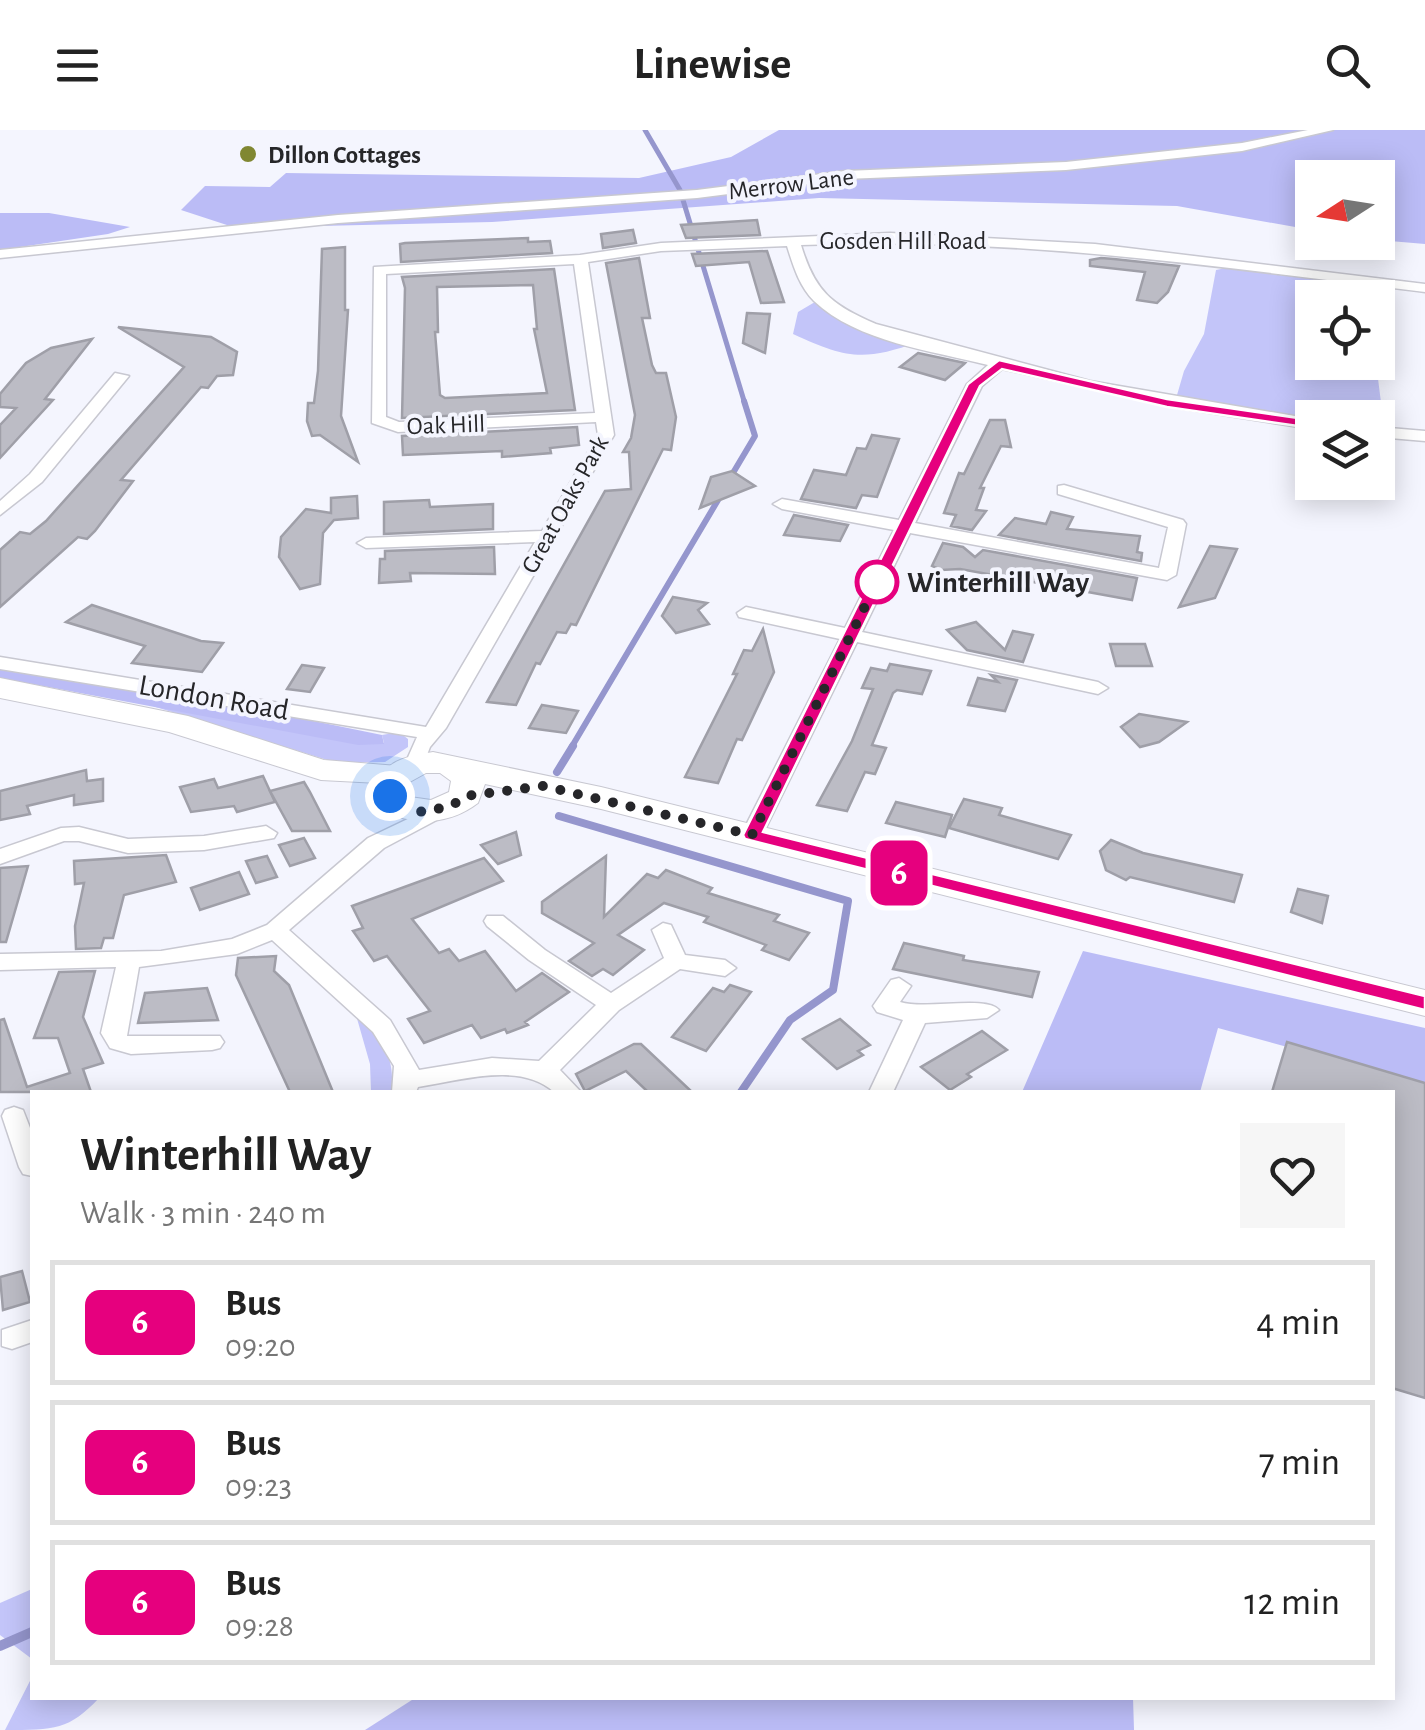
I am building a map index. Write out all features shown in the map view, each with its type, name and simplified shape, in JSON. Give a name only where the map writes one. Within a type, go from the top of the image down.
[{"type":"main road","points":[[0,688],[176,722],[321,770],[432,771]]},
{"type":"main road","name":"London Road","points":[[432,771],[543,786],[1425,1003]]},
{"type":"street","name":"Merrow Lane","points":[[0,254],[254,226],[698,194],[845,175],[1066,166],[1242,147],[1327,130]]},
{"type":"street","name":"Merrow Lane","points":[[0,266],[229,240],[247,234],[254,226]]},
{"type":"street","name":"Gosden Hill Road","points":[[379,270],[580,259],[661,246],[890,237],[1095,248],[1425,288]]},
{"type":"street","points":[[793,240],[800,265],[820,299],[859,322],[999,364],[1167,403],[1295,422]]},
{"type":"street","name":"Great Oaks Park","points":[[376,843],[432,771],[548,536],[606,435],[580,259]]},
{"type":"street","name":"Oak Hill","points":[[379,270],[378,420],[398,427],[605,418]]},
{"type":"street","points":[[752,835],[974,384],[999,364]]},
{"type":"street","points":[[0,510],[36,478],[121,376]]},
{"type":"street","points":[[1395,433],[1425,436]]},
{"type":"street","points":[[782,504],[1167,575],[1177,524],[1064,490]]},
{"type":"street","points":[[366,543],[548,536]]},
{"type":"street","points":[[746,613],[1098,688]]},
{"type":"street","name":"London Road","points":[[0,663],[432,771]]},
{"type":"street","points":[[0,962],[129,960],[219,950],[275,930],[376,843],[432,771]]},
{"type":"street","points":[[0,857],[61,836],[79,834],[128,846],[204,842],[266,833]]},
{"type":"street","points":[[495,921],[537,955],[611,1004]]},
{"type":"street","points":[[275,930],[346,990],[382,1030],[405,1063],[406,1086],[492,1067],[546,1070],[567,1090]]},
{"type":"street","points":[[663,930],[676,962]]},
{"type":"street","points":[[129,960],[113,1034],[118,1042],[131,1046],[212,1042]]},
{"type":"street","points":[[546,1070],[611,1004],[676,962],[725,968]]},
{"type":"street","points":[[898,986],[886,1006],[916,1016],[986,1010]]},
{"type":"street","points":[[882,1090],[916,1016]]},
{"type":"street","points":[[14,1116],[19,1154]]},
{"type":"shaded area","points":[[779,130],[1425,130],[1425,244],[1395,241],[1395,160],[1295,160],[1295,227],[1177,206],[819,198],[492,222],[276,227],[233,227],[181,210],[205,186],[270,187],[286,173],[639,178],[731,157]]},
{"type":"shaded area","points":[[0,213],[49,213],[130,227],[108,234],[0,250]]},
{"type":"shaded area","points":[[1231,267],[1319,280],[1295,280],[1295,380],[1378,380],[1381,400],[1295,400],[1295,419],[1184,402],[1177,395],[1184,371],[1204,334],[1216,270]]},
{"type":"shaded area","points":[[820,299],[859,322],[918,342],[868,355],[841,352],[793,334],[798,312]]},
{"type":"shaded area","points":[[0,667],[246,707],[382,735],[384,744],[358,745],[0,678]]},
{"type":"shaded area","points":[[146,704],[271,728],[384,743],[382,735],[399,732],[408,739],[408,747],[385,762],[337,763]]},
{"type":"shaded area","points":[[1083,951],[1425,1028],[1425,1085],[1218,1028],[1201,1090],[1023,1090]]},
{"type":"shaded area","points":[[354,1008],[378,1036],[388,1056],[391,1090],[371,1090],[370,1064]]},
{"type":"shaded area","points":[[30,1590],[30,1658],[0,1635],[0,1603]]},
{"type":"shaded area","points":[[30,1681],[30,1700],[97,1700],[60,1726],[5,1730]]},
{"type":"shaded area","points":[[412,1700],[1133,1700],[1134,1730],[365,1730]]},
{"type":"building","points":[[757,220],[760,235],[686,238],[681,225]]},
{"type":"building","points":[[633,230],[636,243],[603,248],[601,234]]},
{"type":"building","points":[[528,238],[528,242],[550,241],[552,253],[401,262],[400,244],[405,243]]},
{"type":"building","points":[[345,247],[348,310],[341,416],[358,462],[320,435],[312,436],[307,421],[318,371],[322,249]]},
{"type":"building","points":[[767,251],[784,302],[761,303],[749,262],[696,266],[692,254]]},
{"type":"building","points":[[639,258],[650,318],[642,318],[652,365],[656,373],[666,373],[676,417],[671,450],[663,449],[576,625],[571,624],[566,633],[557,632],[540,664],[536,663],[516,705],[487,702],[605,491],[631,489],[629,452],[623,452],[631,438],[635,415],[606,263]]},
{"type":"building","points":[[1090,260],[1179,266],[1168,292],[1157,303],[1137,300],[1145,272],[1090,266]]},
{"type":"building","points":[[554,269],[575,410],[402,418],[402,277]],"holes":[[[533,285],[547,393],[445,398],[440,395],[435,332],[437,287]]]},
{"type":"building","points":[[747,313],[770,314],[765,353],[743,343]]},
{"type":"building","points":[[118,327],[211,337],[237,352],[233,375],[217,376],[208,388],[201,387],[121,480],[133,481],[95,531],[87,539],[78,537],[0,607],[0,550],[20,532],[30,534],[46,521],[184,367]]},
{"type":"building","points":[[92,339],[45,399],[53,400],[0,458],[0,425],[16,408],[0,407],[0,394],[26,363],[51,348]]},
{"type":"building","points":[[918,353],[965,363],[945,380],[900,367]]},
{"type":"building","points":[[990,420],[1005,420],[1011,447],[1001,446],[980,488],[984,488],[976,510],[986,511],[972,530],[951,526],[956,515],[944,513],[959,473],[964,474]]},
{"type":"building","points":[[577,427],[579,445],[550,448],[551,453],[502,457],[502,451],[403,455],[402,436]]},
{"type":"building","points":[[872,435],[899,439],[877,497],[862,495],[856,508],[801,499],[814,470],[846,475],[857,448],[866,449]]},
{"type":"building","points":[[732,471],[755,486],[700,508],[711,477]]},
{"type":"building","points":[[357,496],[358,518],[334,520],[323,533],[320,584],[300,589],[279,557],[281,537],[306,509],[331,513],[331,498]]},
{"type":"building","points":[[429,500],[430,507],[493,504],[493,529],[384,534],[384,502]]},
{"type":"building","points":[[1051,512],[1073,517],[1067,529],[1140,536],[1137,552],[1142,553],[1141,561],[999,535],[1015,518],[1046,524]]},
{"type":"building","points":[[794,515],[848,525],[840,541],[784,535]]},
{"type":"building","points":[[943,543],[963,547],[975,557],[983,550],[1137,578],[1132,600],[960,569],[941,570],[932,566]]},
{"type":"building","points":[[1210,546],[1237,549],[1215,598],[1179,607]]},
{"type":"building","points":[[494,547],[495,574],[410,573],[411,581],[379,583],[380,559],[385,559],[385,551]]},
{"type":"building","points":[[673,597],[707,603],[698,610],[709,624],[676,633],[662,616]]},
{"type":"building","points":[[92,605],[201,641],[223,643],[202,672],[132,663],[145,646],[66,622]]},
{"type":"building","points":[[976,622],[1005,650],[1013,631],[1033,635],[1023,662],[967,650],[947,630]]},
{"type":"building","points":[[763,629],[774,672],[742,740],[737,739],[718,783],[685,777],[737,674],[733,674],[744,650],[752,651]]},
{"type":"building","points":[[1110,644],[1145,644],[1152,666],[1116,666]]},
{"type":"building","points":[[890,664],[931,671],[922,694],[897,690],[893,693],[872,745],[886,748],[875,774],[865,772],[847,811],[817,805],[852,741],[873,689],[862,688],[871,668],[887,671]]},
{"type":"building","points":[[302,665],[324,668],[310,692],[287,689]]},
{"type":"building","points":[[991,675],[1017,680],[1005,711],[968,705],[978,678],[998,682]]},
{"type":"building","points":[[542,705],[578,711],[566,733],[529,728]]},
{"type":"building","points":[[1139,714],[1187,722],[1159,742],[1140,747],[1121,727]]},
{"type":"building","points":[[86,770],[87,781],[103,779],[103,801],[74,805],[74,795],[27,806],[30,814],[0,820],[0,791]]},
{"type":"building","points":[[263,776],[275,802],[237,812],[234,806],[191,812],[180,787],[214,779],[218,788]]},
{"type":"building","points":[[304,782],[330,831],[292,831],[270,791]]},
{"type":"building","points":[[964,799],[1002,808],[999,815],[1071,835],[1058,859],[949,828]]},
{"type":"building","points":[[896,802],[952,815],[945,837],[886,823]]},
{"type":"building","points":[[516,832],[521,855],[498,864],[481,845]]},
{"type":"building","points":[[304,838],[315,858],[290,866],[279,845]]},
{"type":"building","points":[[1111,840],[1143,853],[1242,875],[1234,902],[1130,877],[1126,880],[1106,870],[1100,851]]},
{"type":"building","points":[[166,855],[176,882],[124,895],[113,938],[104,938],[101,948],[76,949],[75,926],[84,883],[75,884],[74,861]]},
{"type":"building","points":[[267,856],[277,877],[256,883],[246,861]]},
{"type":"building","points":[[606,856],[604,917],[647,874],[658,878],[666,870],[712,888],[708,893],[779,915],[774,921],[809,933],[789,960],[762,950],[766,945],[704,922],[708,917],[664,903],[618,935],[644,950],[613,975],[603,969],[592,976],[569,961],[594,943],[542,913],[542,902]]},
{"type":"building","points":[[484,858],[503,881],[412,919],[439,953],[449,949],[459,961],[485,951],[516,991],[542,973],[569,992],[525,1022],[528,1025],[507,1033],[505,1029],[481,1038],[472,1025],[424,1043],[408,1019],[430,1011],[387,956],[374,961],[353,931],[363,928],[352,906]]},
{"type":"building","points":[[28,866],[6,942],[0,942],[0,868]]},
{"type":"building","points":[[239,872],[249,894],[200,910],[191,888]]},
{"type":"building","points":[[1298,889],[1328,896],[1322,923],[1291,912]]},
{"type":"building","points":[[904,943],[964,956],[963,960],[1039,972],[1032,997],[893,969]]},
{"type":"building","points":[[276,956],[274,971],[289,985],[332,1090],[289,1090],[236,975],[238,958]]},
{"type":"building","points":[[95,971],[83,1017],[103,1063],[83,1069],[90,1090],[0,1092],[0,1020],[4,1019],[27,1087],[70,1073],[58,1038],[34,1038],[59,972]]},
{"type":"building","points":[[730,985],[751,992],[706,1051],[672,1037],[713,988],[724,992]]},
{"type":"building","points":[[207,988],[218,1020],[138,1023],[145,993]]},
{"type":"building","points":[[840,1019],[870,1045],[858,1051],[863,1055],[837,1069],[803,1039]]},
{"type":"building","points":[[982,1031],[1007,1050],[967,1074],[971,1077],[950,1090],[921,1067]]},
{"type":"building","points":[[1287,1042],[1425,1083],[1425,1398],[1395,1389],[1395,1090],[1273,1090]]},
{"type":"building","points":[[641,1044],[690,1090],[646,1090],[626,1071],[584,1090],[576,1074]]},
{"type":"building","points":[[22,1271],[30,1302],[3,1310],[0,1277]]},
{"type":"waterway","points":[[645,130],[680,190]]},
{"type":"waterway","points":[[683,200],[745,404]]},
{"type":"waterway","points":[[730,478],[755,436],[744,401]]},
{"type":"waterway","points":[[571,748],[721,495]]},
{"type":"waterway","points":[[557,772],[573,746]]},
{"type":"waterway","points":[[559,816],[848,901],[833,990],[790,1020],[742,1090]]},
{"type":"waterway","points":[[0,1646],[30,1633]]},
{"type":"bus line","name":"6","points":[[1295,422],[1167,403],[999,364],[974,384],[752,835],[1425,1003]]},
{"type":"place","name":"Dillon Cottages","points":[[248,154]]},
{"type":"place","name":"Winterhill Way","points":[[877,582]]},
{"type":"route","points":[[390,796],[410,811],[423,812],[451,806],[466,796],[543,786],[752,835],[877,582]]}]
